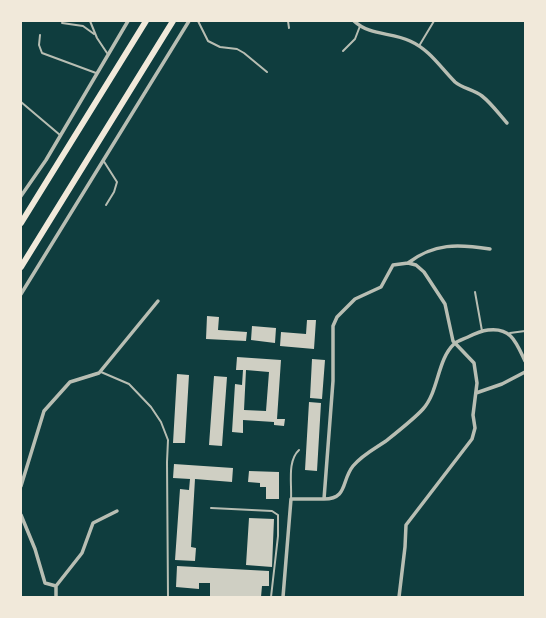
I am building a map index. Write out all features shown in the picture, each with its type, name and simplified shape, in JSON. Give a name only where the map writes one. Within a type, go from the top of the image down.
[{"type":"highway","points":[[21,223],[146,21]]},
{"type":"highway","points":[[21,267],[173,21]]},
{"type":"street","points":[[21,196],[60,134],[107,53],[128,21]]},
{"type":"street","points":[[21,294],[102,159],[189,21]]},
{"type":"street","points":[[354,21],[372,32],[404,38],[419,46],[436,60],[458,84],[482,96],[507,123]]},
{"type":"street","points":[[408,263],[422,252],[436,248],[455,246],[490,249]]},
{"type":"street","points":[[324,499],[333,381],[332,330],[335,320],[355,299],[381,287],[393,265],[408,263],[420,268],[445,304],[455,343],[474,363],[476,374],[476,393],[472,415],[475,428],[472,439],[406,525],[405,547],[398,597]]},
{"type":"street","points":[[21,486],[44,411],[70,382],[91,377],[101,371],[158,302]]},
{"type":"street","points":[[283,597],[291,499],[334,499],[339,496],[347,475],[362,456],[387,440],[423,409],[437,382],[444,360],[455,343],[482,331],[495,329],[510,333],[525,361]]},
{"type":"street","points":[[476,393],[502,384],[525,372]]},
{"type":"street","points":[[56,597],[56,586],[82,553],[93,523],[117,511]]},
{"type":"street","points":[[21,515],[35,549],[45,583],[56,586]]},
{"type":"lane","points":[[90,21],[95,34],[107,53]]},
{"type":"lane","points":[[198,21],[208,41],[220,47],[237,49],[267,72]]},
{"type":"lane","points":[[288,21],[289,28]]},
{"type":"lane","points":[[419,46],[434,21]]},
{"type":"lane","points":[[62,23],[83,26],[95,34]]},
{"type":"lane","points":[[343,51],[355,39],[360,26]]},
{"type":"lane","points":[[40,35],[39,45],[42,53],[96,73]]},
{"type":"lane","points":[[21,102],[60,134]]},
{"type":"lane","points":[[102,159],[117,182],[114,192],[106,205]]},
{"type":"lane","points":[[475,292],[482,331]]},
{"type":"lane","points":[[510,333],[525,331]]},
{"type":"lane","points":[[101,371],[128,384],[151,406],[161,422],[168,440],[168,597]]},
{"type":"lane","points":[[291,499],[292,463],[295,453],[298,450]]},
{"type":"lane","points":[[211,508],[272,512],[278,515],[278,536],[271,597]]},
{"type":"building","points":[[207,316],[219,317],[218,330],[247,332],[246,341],[206,339]]},
{"type":"building","points":[[307,320],[316,320],[314,349],[280,346],[281,332],[306,334]]},
{"type":"building","points":[[252,326],[276,328],[275,343],[251,340]]},
{"type":"building","points":[[237,357],[281,360],[277,419],[285,419],[284,426],[274,425],[274,422],[243,420],[243,433],[232,432],[235,384],[242,385],[243,370],[236,370]],"holes":[[[246,370],[269,372],[266,411],[244,410]]]},
{"type":"building","points":[[312,359],[325,360],[322,399],[310,398]]},
{"type":"building","points":[[177,374],[189,375],[185,443],[173,443]]},
{"type":"building","points":[[214,376],[227,377],[222,446],[209,445]]},
{"type":"building","points":[[309,402],[321,403],[317,471],[305,470]]},
{"type":"building","points":[[174,464],[233,468],[232,482],[195,479],[191,547],[196,548],[195,561],[175,560],[180,489],[189,490],[190,479],[173,478]]},
{"type":"building","points":[[249,471],[279,472],[279,499],[266,499],[266,487],[260,487],[260,483],[248,482]]},
{"type":"building","points":[[249,518],[274,519],[272,567],[246,565]]},
{"type":"building","points":[[177,566],[269,571],[269,586],[262,586],[261,597],[210,597],[210,583],[199,583],[199,589],[176,587]]}]
